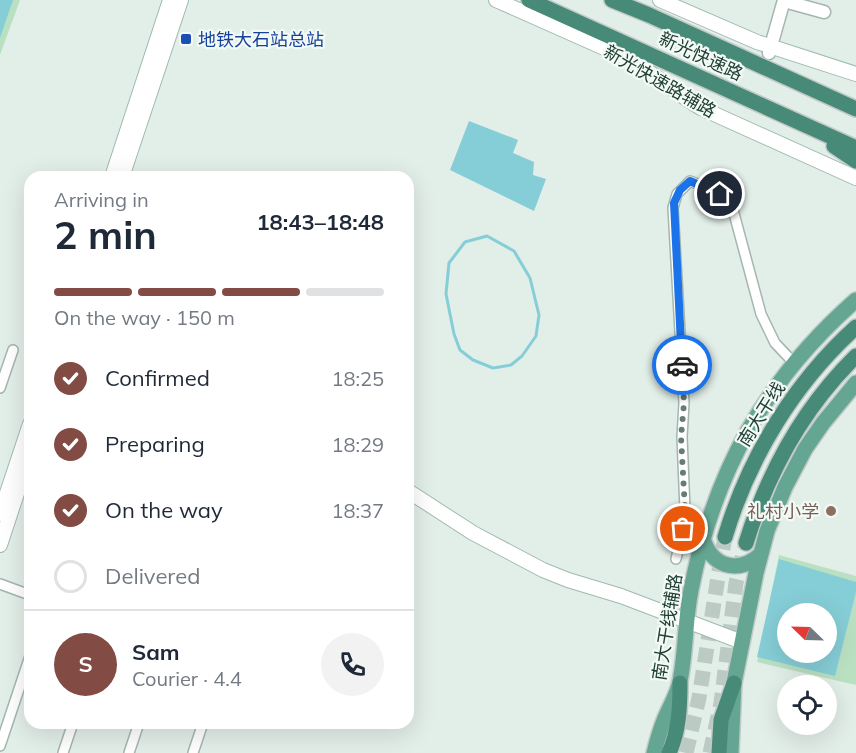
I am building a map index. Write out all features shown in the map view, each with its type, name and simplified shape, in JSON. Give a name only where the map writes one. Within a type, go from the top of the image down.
[{"type":"highway","name":"新光快速路","points":[[529,0],[856,148]]},
{"type":"highway","name":"新光快速路","points":[[612,0],[853,107]]},
{"type":"highway","points":[[794,120],[856,160]]},
{"type":"highway","name":"南大干线","points":[[725,537],[752,466],[771,430],[814,370],[856,327]]},
{"type":"highway","points":[[746,543],[766,485],[789,442],[820,396],[856,356]]},
{"type":"highway","points":[[673,749],[679,713],[680,682]]},
{"type":"highway","points":[[719,753],[721,720],[734,683]]},
{"type":"main road","name":"新光快速路辅路","points":[[496,0],[628,59],[701,108],[856,178]]},
{"type":"main road","points":[[660,0],[757,42],[856,74]]},
{"type":"main road","points":[[114,171],[176,1]]},
{"type":"main road","points":[[123,171],[176,1]]},
{"type":"main road","name":"南大干线辅路","points":[[654,753],[664,720],[680,682],[690,593],[703,538],[720,487],[746,432],[771,393],[794,363],[856,300]]},
{"type":"main road","points":[[731,753],[734,683],[760,555],[777,507],[799,459],[823,423],[856,384]]},
{"type":"main road","points":[[0,514],[24,442]]},
{"type":"main road","points":[[0,538],[24,469]]},
{"type":"main road","points":[[0,545],[24,471]]},
{"type":"main road","points":[[414,495],[495,545],[543,570],[610,592],[742,642]]},
{"type":"main road","points":[[703,538],[712,557],[725,564],[740,565],[760,555]]},
{"type":"main road","points":[[711,753],[721,720]]},
{"type":"street","points":[[769,53],[784,0],[824,12]]},
{"type":"street","points":[[123,171],[176,1]]},
{"type":"street","points":[[676,559],[685,520],[685,510],[681,437],[684,403],[673,208],[677,194],[690,181],[720,194],[732,206],[762,314],[775,343],[794,363]]},
{"type":"street","points":[[0,388],[12,350]]},
{"type":"street","points":[[0,584],[24,593]]},
{"type":"street","points":[[0,746],[24,674]]},
{"type":"street","points":[[63,753],[72,729]]},
{"type":"street","points":[[129,753],[137,729]]},
{"type":"street","points":[[193,753],[201,729]]},
{"type":"green space","points":[[0,0],[20,0],[0,55]]},
{"type":"green space","points":[[779,555],[856,576],[856,685],[837,681],[837,675],[813,675],[757,662]]},
{"type":"water","points":[[0,0],[13,0],[0,38]]},
{"type":"water","points":[[469,121],[518,140],[513,153],[534,162],[533,175],[546,179],[534,211],[450,170]]},
{"type":"water","points":[[779,559],[856,582],[856,592],[835,675],[782,663],[837,663],[837,603],[777,603],[777,662],[757,657]]},
{"type":"waterway","points":[[487,236],[514,251],[530,278],[539,315],[536,336],[522,356],[511,365],[493,368],[473,360],[460,350],[454,334],[446,294],[449,263],[465,242],[487,236]]},
{"type":"tunnel","points":[[686,753],[699,698],[725,537]]},
{"type":"tunnel","points":[[710,753],[721,703],[736,583],[746,543]]},
{"type":"way so far","points":[[682,365],[684,411],[681,437],[685,510],[683,529]]},
{"type":"place","name":"地铁大石站总站","points":[[186,39]]},
{"type":"place","name":"礼村小学","points":[[831,511]]},
{"type":"route","points":[[682,365],[674,203],[677,194],[690,181],[720,194]]}]
